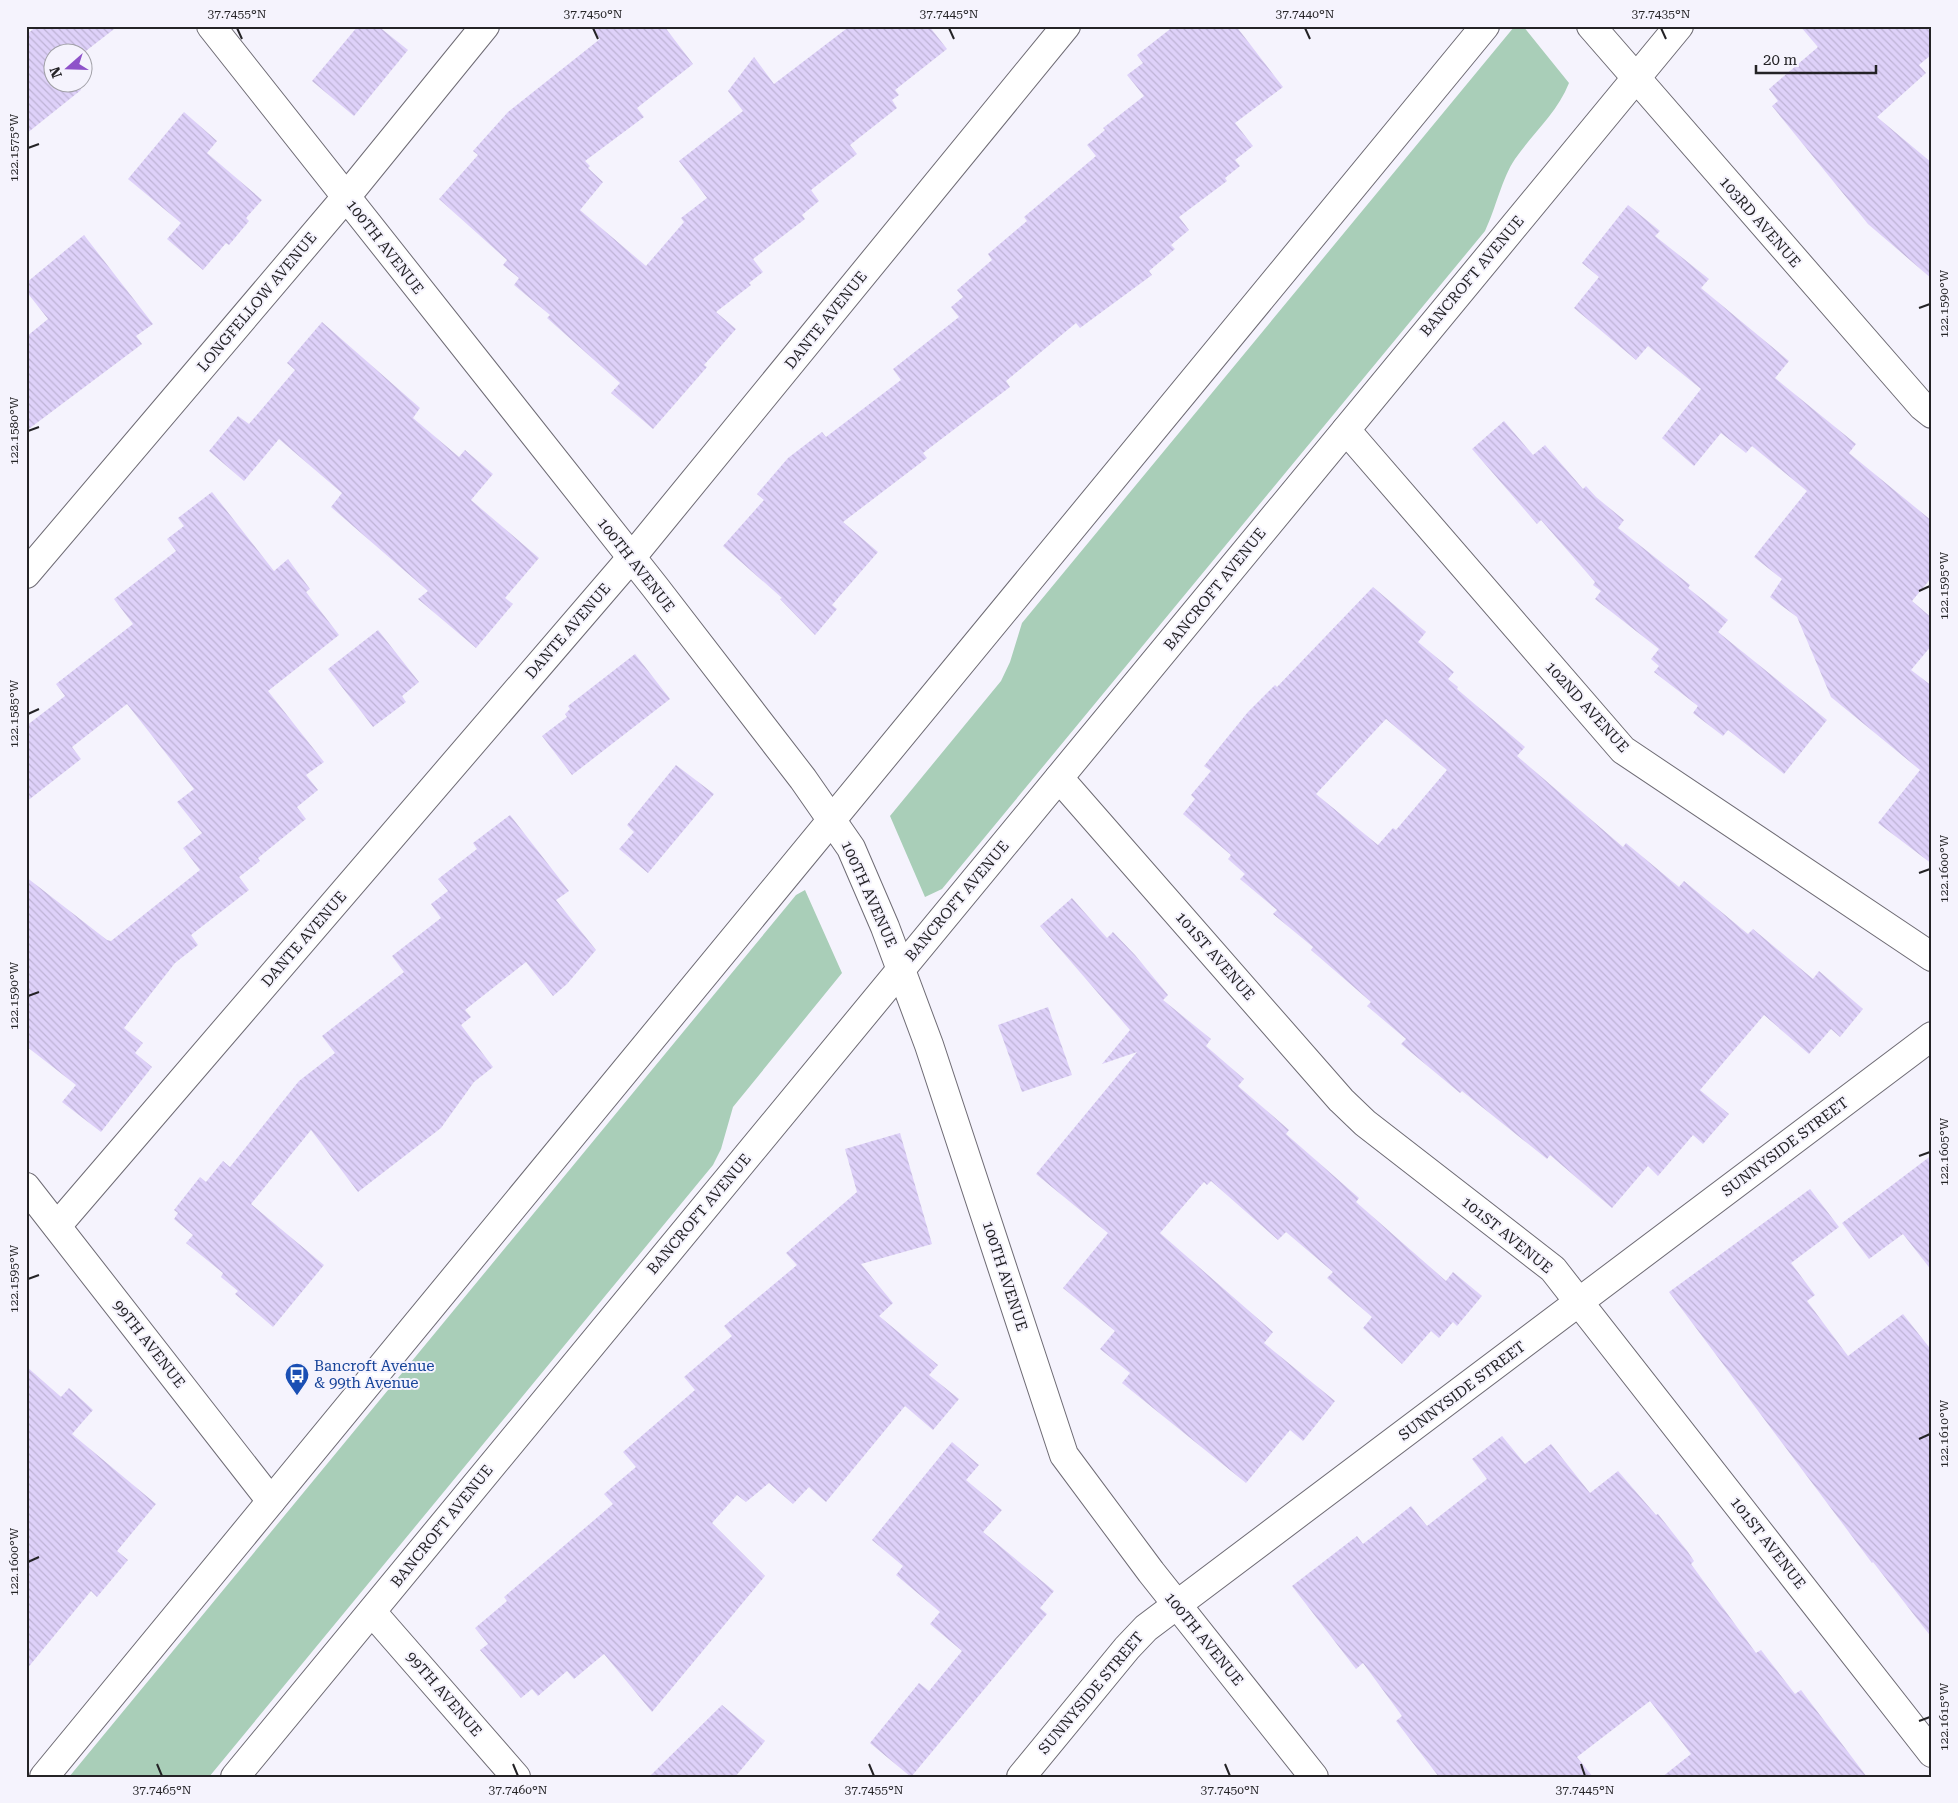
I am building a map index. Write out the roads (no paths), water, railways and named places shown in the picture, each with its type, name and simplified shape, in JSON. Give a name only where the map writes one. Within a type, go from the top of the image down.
[{"type":"street","name":"100TH AVENUE","points":[[211,26],[631,558],[832,820],[850,848],[901,968],[929,1045],[1064,1455],[1177,1605],[1314,1777]]},
{"type":"street","name":"LONGFELLOW AVENUE","points":[[26,574],[346,197],[485,26]]},
{"type":"street","name":"DANTE AVENUE","points":[[57,1226],[631,558],[1066,26]]},
{"type":"street","points":[[44,1777],[1485,26]]},
{"type":"street","name":"103RD AVENUE","points":[[1591,26],[1922,406],[1932,414]]},
{"type":"street","name":"BANCROFT AVENUE","points":[[236,1777],[1679,26]]},
{"type":"street","name":"102ND AVENUE","points":[[1346,430],[1623,750],[1932,957]]},
{"type":"street","name":"101ST AVENUE","points":[[1059,778],[1341,1100],[1365,1123],[1553,1269],[1932,1753]]},
{"type":"street","name":"SUNNYSIDE STREET","points":[[1021,1777],[1127,1648],[1146,1628],[1932,1036]]},
{"type":"street","name":"99TH AVENUE","points":[[26,1187],[272,1500]]},
{"type":"street","name":"99TH AVENUE","points":[[372,1612],[516,1777]]},
{"type":"place","name":"Bancroft Avenue & 99th Avenue","points":[[297,1396]]}]
